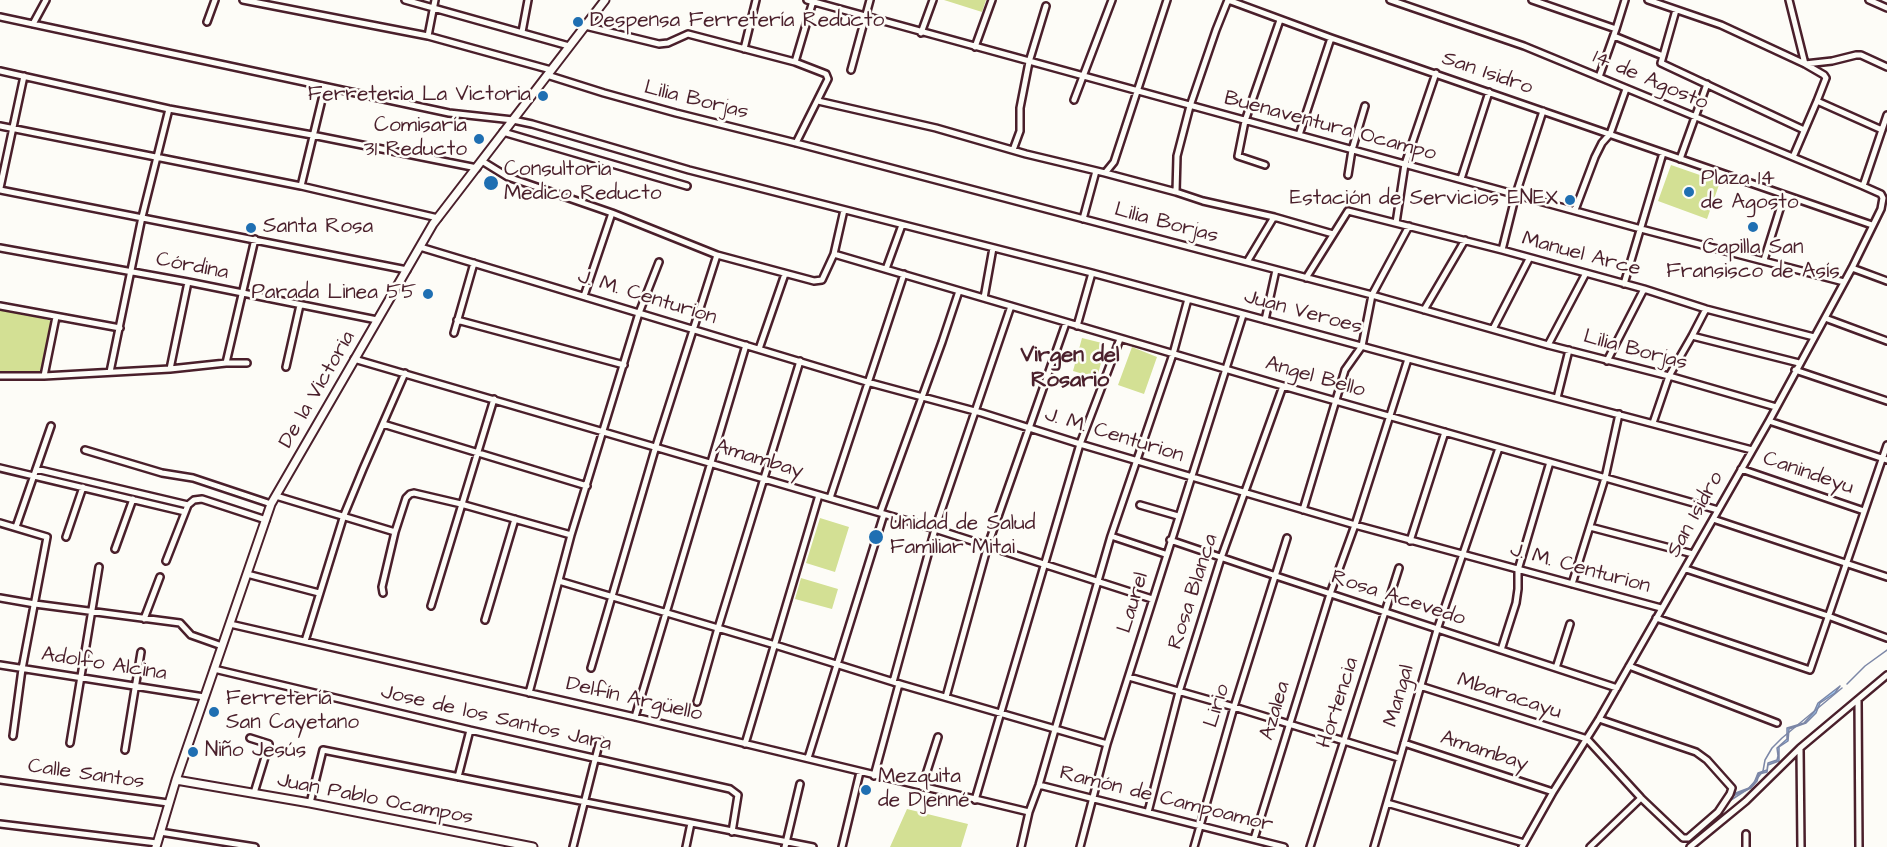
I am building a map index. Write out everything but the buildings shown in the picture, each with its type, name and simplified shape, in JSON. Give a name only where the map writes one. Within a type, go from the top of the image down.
[{"type":"main road","name":"De la Victoria","points":[[156,845],[168,803],[271,504],[438,218],[602,2]]},
{"type":"main road","name":"Juan Pablo Ocampos","points":[[176,780],[310,803],[533,847]]},
{"type":"street","points":[[33,24],[46,0]]},
{"type":"street","points":[[207,22],[215,0]]},
{"type":"street","name":"Lilia Borjas","points":[[243,0],[428,36],[549,73],[604,93],[676,113],[1372,295],[1776,407]]},
{"type":"street","points":[[405,0],[569,46]]},
{"type":"street","points":[[428,36],[435,0]]},
{"type":"street","points":[[522,32],[528,0]]},
{"type":"street","points":[[744,49],[756,0]]},
{"type":"street","points":[[851,70],[870,0]]},
{"type":"street","points":[[921,33],[933,0]]},
{"type":"street","points":[[975,47],[992,0]]},
{"type":"street","points":[[1074,100],[1112,0]]},
{"type":"street","points":[[1105,173],[1114,162],[1167,0]]},
{"type":"street","points":[[1176,192],[1177,156],[1190,106],[1228,0]]},
{"type":"street","name":"San Isidro","points":[[1228,0],[1331,38],[1872,225]]},
{"type":"street","name":"14 de Agosto","points":[[1390,0],[1524,46],[1863,186],[1881,194],[1884,210]]},
{"type":"street","points":[[1532,0],[1616,29]]},
{"type":"street","points":[[1599,77],[1624,0]]},
{"type":"street","points":[[1647,0],[1721,26],[1824,75],[1826,78],[1793,157]]},
{"type":"street","points":[[1789,0],[1805,64]]},
{"type":"street","points":[[1869,0],[1887,8]]},
{"type":"street","points":[[795,62],[810,1]]},
{"type":"street","name":"Buenaventura Ocampo","points":[[810,1],[1641,229],[1844,282]]},
{"type":"street","points":[[1013,150],[1020,131],[1020,108],[1029,62],[1046,6]]},
{"type":"street","points":[[1676,10],[1661,63],[1804,130]]},
{"type":"street","name":"Juan Veroes","points":[[0,17],[449,113],[532,124],[689,170],[1092,273],[1752,450]]},
{"type":"street","points":[[1265,165],[1238,157],[1245,121],[1280,20]]},
{"type":"street","points":[[585,26],[658,44],[669,43],[688,34],[795,62],[826,74],[828,77],[818,101],[796,143]]},
{"type":"street","points":[[1614,36],[1663,56]]},
{"type":"street","points":[[1299,135],[1331,38]]},
{"type":"street","points":[[1805,64],[1861,55],[1887,67]]},
{"type":"street","points":[[0,71],[169,109],[479,164],[717,255],[814,281],[822,280],[834,254],[844,210]]},
{"type":"street","points":[[1396,223],[1405,164],[1436,73]]},
{"type":"street","points":[[24,76],[0,189],[407,270]]},
{"type":"street","points":[[1680,159],[1707,84]]},
{"type":"street","points":[[301,186],[325,87]]},
{"type":"street","points":[[1575,210],[1595,157],[1610,134],[1626,89]]},
{"type":"street","points":[[1461,179],[1489,92]]},
{"type":"street","points":[[818,101],[936,128],[1333,234],[1306,278]]},
{"type":"street","points":[[1817,101],[1882,130]]},
{"type":"street","points":[[1348,175],[1352,150],[1365,106]]},
{"type":"street","points":[[110,372],[142,217],[169,109]]},
{"type":"street","points":[[1502,250],[1516,194],[1543,111]]},
{"type":"street","points":[[1863,186],[1887,115]]},
{"type":"street","points":[[0,126],[301,186],[438,218]]},
{"type":"street","points":[[504,132],[687,186]]},
{"type":"street","points":[[1624,284],[1663,153]]},
{"type":"street","points":[[1083,219],[1096,171]]},
{"type":"street","points":[[1764,260],[1785,196]]},
{"type":"street","name":"San Isidro","points":[[1523,845],[1686,569],[1825,318],[1872,225],[1884,210]]},
{"type":"street","name":"Manuel Arce","points":[[1333,234],[1348,211],[1502,250],[1644,289],[1706,309],[1814,337]]},
{"type":"street","points":[[585,296],[612,213]]},
{"type":"street","points":[[1247,262],[1274,217]]},
{"type":"street","points":[[886,269],[902,225]]},
{"type":"street","points":[[1303,510],[1345,370],[1362,345],[1372,295],[1408,226]]},
{"type":"street","points":[[226,363],[255,239]]},
{"type":"street","points":[[1424,310],[1465,240]]},
{"type":"street","name":"J. M. Centurion","points":[[420,247],[1303,510],[1661,608]]},
{"type":"street","name":"Córdina","points":[[0,248],[188,282],[377,320]]},
{"type":"street","points":[[984,298],[993,248]]},
{"type":"street","name":"Angel Bello","points":[[834,254],[1120,339],[1718,510]]},
{"type":"street","points":[[591,668],[656,446],[717,255]]},
{"type":"street","points":[[1493,329],[1529,259]]},
{"type":"street","points":[[529,693],[571,536],[639,313],[659,261]]},
{"type":"street","points":[[454,333],[474,263]]},
{"type":"street","points":[[1852,268],[1887,280]]},
{"type":"street","points":[[1265,320],[1276,270]]},
{"type":"street","points":[[1077,326],[1092,273]]},
{"type":"street","points":[[1548,345],[1586,273]]},
{"type":"street","points":[[759,349],[785,274]]},
{"type":"street","points":[[830,498],[904,274]]},
{"type":"street","points":[[170,369],[188,282]]},
{"type":"street","points":[[1607,361],[1644,289]]},
{"type":"street","points":[[808,758],[882,514],[959,291]]},
{"type":"street","points":[[1021,847],[1029,812],[1111,536],[1173,354],[1188,299]]},
{"type":"street","points":[[286,368],[300,305]]},
{"type":"street","points":[[0,306],[120,328]]},
{"type":"street","points":[[874,776],[935,529],[1011,306]]},
{"type":"street","points":[[1653,423],[1669,376],[1706,309]]},
{"type":"street","name":"Laurel","points":[[1080,847],[1107,744],[1242,315]]},
{"type":"street","points":[[44,376],[57,317]]},
{"type":"street","points":[[1825,318],[1887,341]]},
{"type":"street","points":[[457,320],[624,365]]},
{"type":"street","points":[[946,697],[988,545],[1066,323]]},
{"type":"street","points":[[1692,336],[1799,363]]},
{"type":"street","points":[[975,800],[1080,444],[1120,339]]},
{"type":"street","points":[[635,717],[746,345]]},
{"type":"street","points":[[1557,398],[1569,350]]},
{"type":"street","name":"Amambay","points":[[354,359],[604,430],[935,529],[1152,598]]},
{"type":"street","name":"Azalea","points":[[1254,839],[1330,594],[1391,417],[1408,359]]},
{"type":"street","points":[[697,702],[800,361]]},
{"type":"street","points":[[0,376],[44,376],[247,363]]},
{"type":"street","points":[[1796,370],[1887,401]]},
{"type":"street","points":[[305,641],[344,515],[405,373]]},
{"type":"street","name":"Rosa Blanca","points":[[1148,812],[1179,692],[1221,558],[1283,386]]},
{"type":"street","points":[[431,606],[494,399]]},
{"type":"street","points":[[1572,584],[1605,478],[1619,414]]},
{"type":"street","points":[[1769,421],[1885,459]]},
{"type":"street","points":[[383,424],[587,486]]},
{"type":"street","points":[[16,527],[51,426]]},
{"type":"street","points":[[1410,541],[1445,432]]},
{"type":"street","points":[[1656,618],[1810,670],[1864,511],[1885,459],[1887,445]]},
{"type":"street","name":"Mangal","points":[[1374,847],[1437,630],[1499,448]]},
{"type":"street","points":[[85,450],[162,472],[193,478],[271,504]]},
{"type":"street","points":[[1502,650],[1516,603],[1518,570],[1550,462]]},
{"type":"street","points":[[0,468],[185,512]]},
{"type":"street","name":"Canindeyu","points":[[1741,469],[1864,511]]},
{"type":"street","points":[[36,470],[188,505]]},
{"type":"street","points":[[66,537],[86,482]]},
{"type":"street","points":[[115,549],[136,493]]},
{"type":"street","points":[[383,593],[382,587],[395,532],[406,498],[410,494],[461,504],[571,536]]},
{"type":"street","points":[[745,744],[819,495]]},
{"type":"street","points":[[276,496],[395,532]]},
{"type":"street","points":[[166,561],[188,505],[194,500],[202,499],[266,520]]},
{"type":"street","points":[[1140,505],[1178,516]]},
{"type":"street","points":[[485,620],[515,519]]},
{"type":"street","points":[[1713,519],[1887,577]]},
{"type":"street","points":[[0,523],[48,537],[22,669],[13,736]]},
{"type":"street","points":[[1590,527],[1693,554]]},
{"type":"street","points":[[1111,536],[1165,554]]},
{"type":"street","name":"Lirio","points":[[1194,847],[1234,707],[1287,538]]},
{"type":"street","name":"Rosa Acevedo","points":[[1170,540],[1617,688]]},
{"type":"street","points":[[70,743],[99,567]]},
{"type":"street","name":"Hortencia","points":[[1310,847],[1399,568]]},
{"type":"street","points":[[1686,569],[1887,638]]},
{"type":"street","points":[[247,574],[319,593]]},
{"type":"street","points":[[144,619],[160,577]]},
{"type":"street","points":[[559,581],[1107,744]]},
{"type":"street","points":[[0,597],[35,604],[180,623],[191,635],[222,646]]},
{"type":"street","name":"Delfín Argüello","points":[[230,624],[635,717],[1029,812]]},
{"type":"street","points":[[1556,668],[1570,624]]},
{"type":"street","points":[[125,750],[141,652]]},
{"type":"street","name":"Adolfo Alcina","points":[[0,665],[204,697]]},
{"type":"street","points":[[1629,666],[1777,723]]},
{"type":"street","name":"Jose de los Santos Jara","points":[[214,669],[730,789],[738,795],[732,832]]},
{"type":"street","points":[[1690,847],[1746,801],[1800,748],[1887,675]]},
{"type":"street","points":[[1129,677],[1399,758]]},
{"type":"street","name":"Mbaracayu","points":[[1420,686],[1587,739]]},
{"type":"street","points":[[1858,700],[1859,847]]},
{"type":"street","points":[[1587,739],[1641,798],[1685,839],[1718,812],[1730,794],[1732,788],[1707,760],[1696,752],[1599,719]]},
{"type":"street","points":[[458,777],[470,730]]},
{"type":"street","points":[[922,788],[938,737]]},
{"type":"street","points":[[250,738],[269,744],[254,794]]},
{"type":"street","points":[[573,847],[600,740]]},
{"type":"street","name":"Amambay","points":[[1404,743],[1553,792]]},
{"type":"street","points":[[1800,748],[1801,847]]},
{"type":"street","points":[[310,803],[323,750],[584,801],[786,845],[813,847]]},
{"type":"street","points":[[842,847],[860,772]]},
{"type":"street","name":"Calle Santos","points":[[0,780],[168,803]]},
{"type":"street","points":[[786,845],[800,784]]},
{"type":"street","name":"Ramón de Campoamor","points":[[1039,784],[1284,847]]},
{"type":"street","points":[[1590,847],[1641,798]]},
{"type":"street","points":[[1387,803],[1523,845]]},
{"type":"street","points":[[686,847],[691,823]]},
{"type":"street","points":[[0,824],[156,845]]},
{"type":"street","points":[[160,832],[255,847]]},
{"type":"street","points":[[1746,834],[1746,847]]},
{"type":"green space","points":[[944,0],[986,0],[982,12]]},
{"type":"green space","name":"Plaza 14 de Agosto","points":[[1671,165],[1720,182],[1707,219],[1658,201]]},
{"type":"green space","points":[[0,308],[52,321],[41,373],[0,374]]},
{"type":"green space","points":[[1082,338],[1106,344],[1097,378],[1073,371]]},
{"type":"green space","points":[[1132,347],[1157,357],[1144,394],[1118,385]]},
{"type":"green space","points":[[820,518],[849,527],[835,572],[806,563]]},
{"type":"green space","points":[[801,578],[838,589],[832,609],[795,599]]},
{"type":"green space","points":[[907,809],[968,824],[961,847],[890,847]]},
{"type":"water","points":[[1840,686],[1835,693],[1820,703],[1816,713],[1806,723],[1789,729],[1788,741],[1779,747],[1779,761],[1768,765],[1767,772],[1759,774],[1757,781],[1751,788],[1733,796],[1719,819],[1697,832],[1706,823],[1718,818],[1733,794],[1749,788],[1758,773],[1767,770],[1768,763],[1777,760],[1777,748],[1787,739],[1787,728],[1804,723],[1814,712],[1818,703]]},
{"type":"waterway","points":[[1847,684],[1865,666],[1887,650]]},
{"type":"waterway","points":[[1731,800],[1748,789],[1756,780],[1763,771],[1765,760],[1772,748],[1842,688]]},
{"type":"place","name":"Despensa Ferretería Reducto","points":[[578,22]]},
{"type":"place","name":"Ferreteria La Victoria","points":[[543,96]]},
{"type":"place","name":"Comisaría 31 Reducto","points":[[479,139]]},
{"type":"place","name":"Consultoria Medico Reducto","points":[[491,183]]},
{"type":"place","name":"Plaza 14 de Agosto","points":[[1689,192]]},
{"type":"place","name":"Estación de Servicios ENEX","points":[[1570,200]]},
{"type":"place","name":"Capilla San Fransisco de Asís","points":[[1753,227]]},
{"type":"place","name":"Santa Rosa","points":[[251,228]]},
{"type":"place","name":"Parada Linea 55","points":[[428,294]]},
{"type":"place","name":"Unidad de Salud Familiar Mitai","points":[[876,537]]},
{"type":"place","name":"Ferretería San Cayetano","points":[[214,712]]},
{"type":"place","name":"Niño Jesús","points":[[193,752]]},
{"type":"place","name":"Mezquita de Djenné","points":[[866,790]]},
{"type":"district","name":"Virgen del Rosario","points":[[1070,368]]}]
